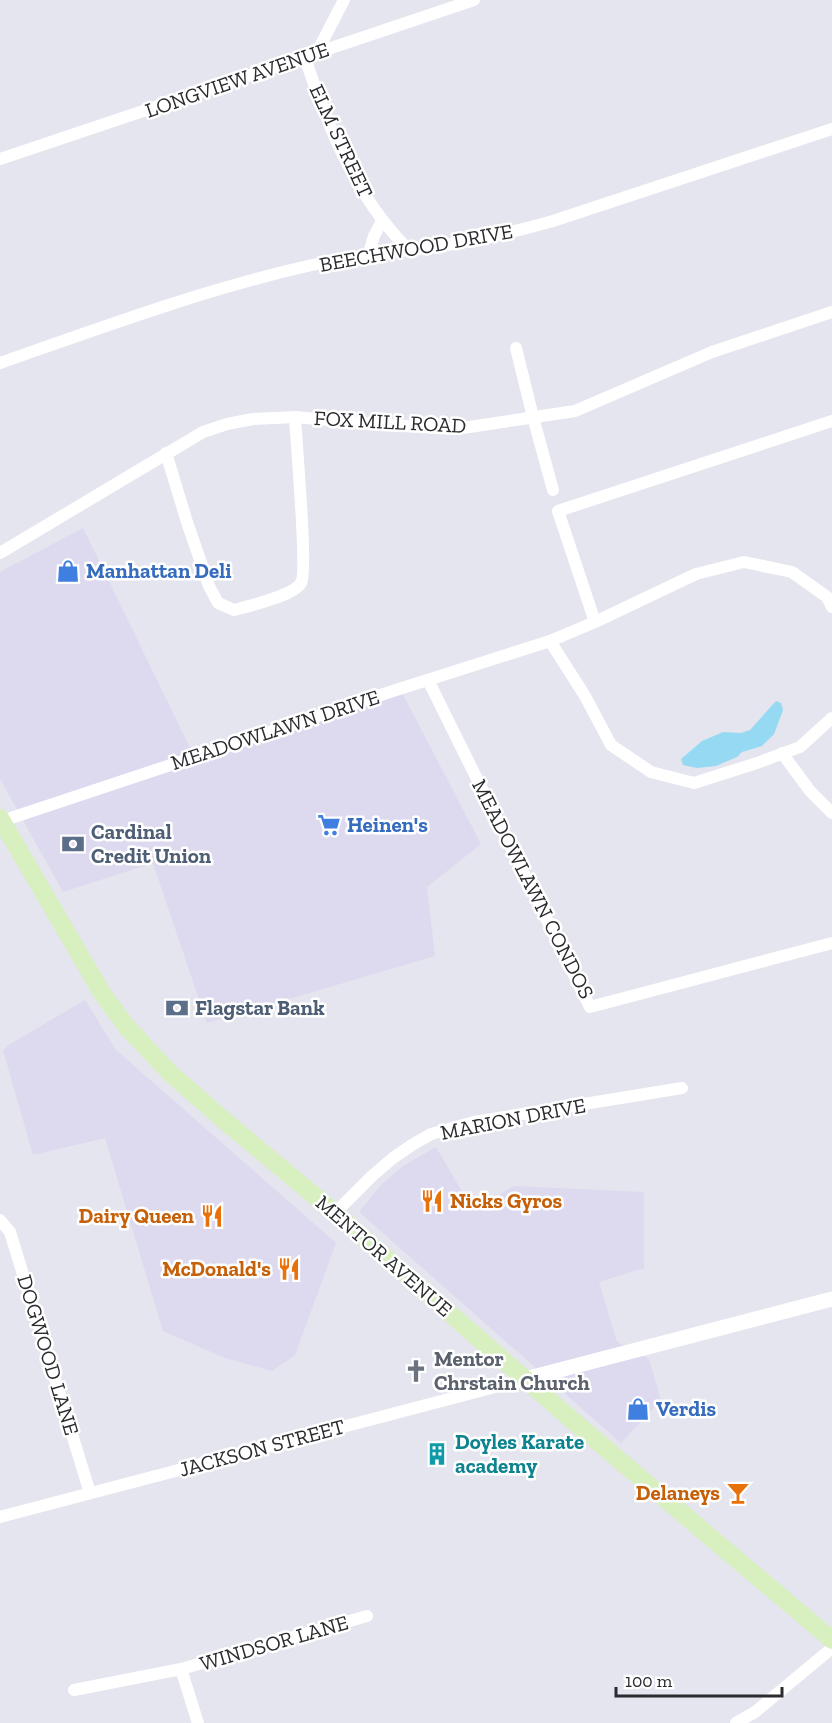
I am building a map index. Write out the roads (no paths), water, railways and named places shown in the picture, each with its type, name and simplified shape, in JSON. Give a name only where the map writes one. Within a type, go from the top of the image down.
[{"type":"main road","name":"MENTOR AVENUE","points":[[1,819],[102,993],[126,1026],[170,1073],[832,1640]]},
{"type":"street","name":"ELM STREET","points":[[344,0],[310,56],[323,110],[352,172],[382,221],[409,250]]},
{"type":"street","name":"LONGVIEW AVENUE","points":[[0,159],[474,0]]},
{"type":"street","name":"BEECHWOOD DRIVE","points":[[0,363],[207,292],[315,264],[464,243],[543,224],[832,129]]},
{"type":"street","name":"ELM STREET","points":[[368,256],[374,236],[382,221]]},
{"type":"street","name":"FOX MILL ROAD","points":[[0,553],[166,453],[203,432],[227,424],[252,418],[295,417],[456,429],[575,411],[712,352],[832,312]]},
{"type":"street","points":[[516,348],[553,490]]},
{"type":"street","points":[[166,453],[209,586],[218,603],[234,610],[285,594],[303,581],[295,417]]},
{"type":"street","points":[[595,622],[558,511],[832,421]]},
{"type":"street","name":"MEADOWLAWN DRIVE","points":[[1,819],[550,641],[696,574],[744,562],[792,572],[827,597],[832,607]]},
{"type":"street","points":[[550,641],[585,696],[611,745],[651,772],[694,783],[800,747],[832,718]]},
{"type":"street","name":"MEADOWLAWN CONDOS","points":[[428,680],[590,1007],[832,943]]},
{"type":"street","points":[[782,753],[810,791],[832,813]]},
{"type":"street","name":"MARION DRIVE","points":[[335,1213],[393,1158],[431,1134],[474,1122],[682,1088]]},
{"type":"street","name":"DOGWOOD LANE","points":[[0,1220],[10,1232],[90,1493]]},
{"type":"street","points":[[525,1379],[832,1299]]},
{"type":"street","name":"JACKSON STREET","points":[[0,1517],[525,1379]]},
{"type":"street","name":"WINDSOR LANE","points":[[74,1690],[181,1669],[366,1616]]},
{"type":"street","points":[[736,1723],[755,1712],[832,1648]]},
{"type":"street","name":"WINDSOR LANE","points":[[181,1669],[198,1723]]},
{"type":"water","points":[[776,701],[781,703],[783,710],[774,734],[762,746],[742,752],[737,757],[716,766],[697,768],[683,765],[681,759],[702,741],[723,732],[741,733],[750,730]]},
{"type":"place","name":"Manhattan Deli","points":[[68,571]]},
{"type":"place","name":"Heinen's","points":[[329,825]]},
{"type":"place","name":"Cardinal Credit Union","points":[[73,844]]},
{"type":"place","name":"Flagstar Bank","points":[[177,1008]]},
{"type":"place","name":"Nicks Gyros","points":[[432,1201]]},
{"type":"place","name":"Dairy Queen","points":[[212,1216]]},
{"type":"place","name":"McDonald's","points":[[289,1269]]},
{"type":"place","name":"Mentor Chrstain Church","points":[[416,1371]]},
{"type":"place","name":"Verdis","points":[[638,1409]]},
{"type":"place","name":"Doyles Karate academy","points":[[437,1454]]},
{"type":"place","name":"Delaneys","points":[[738,1493]]}]
